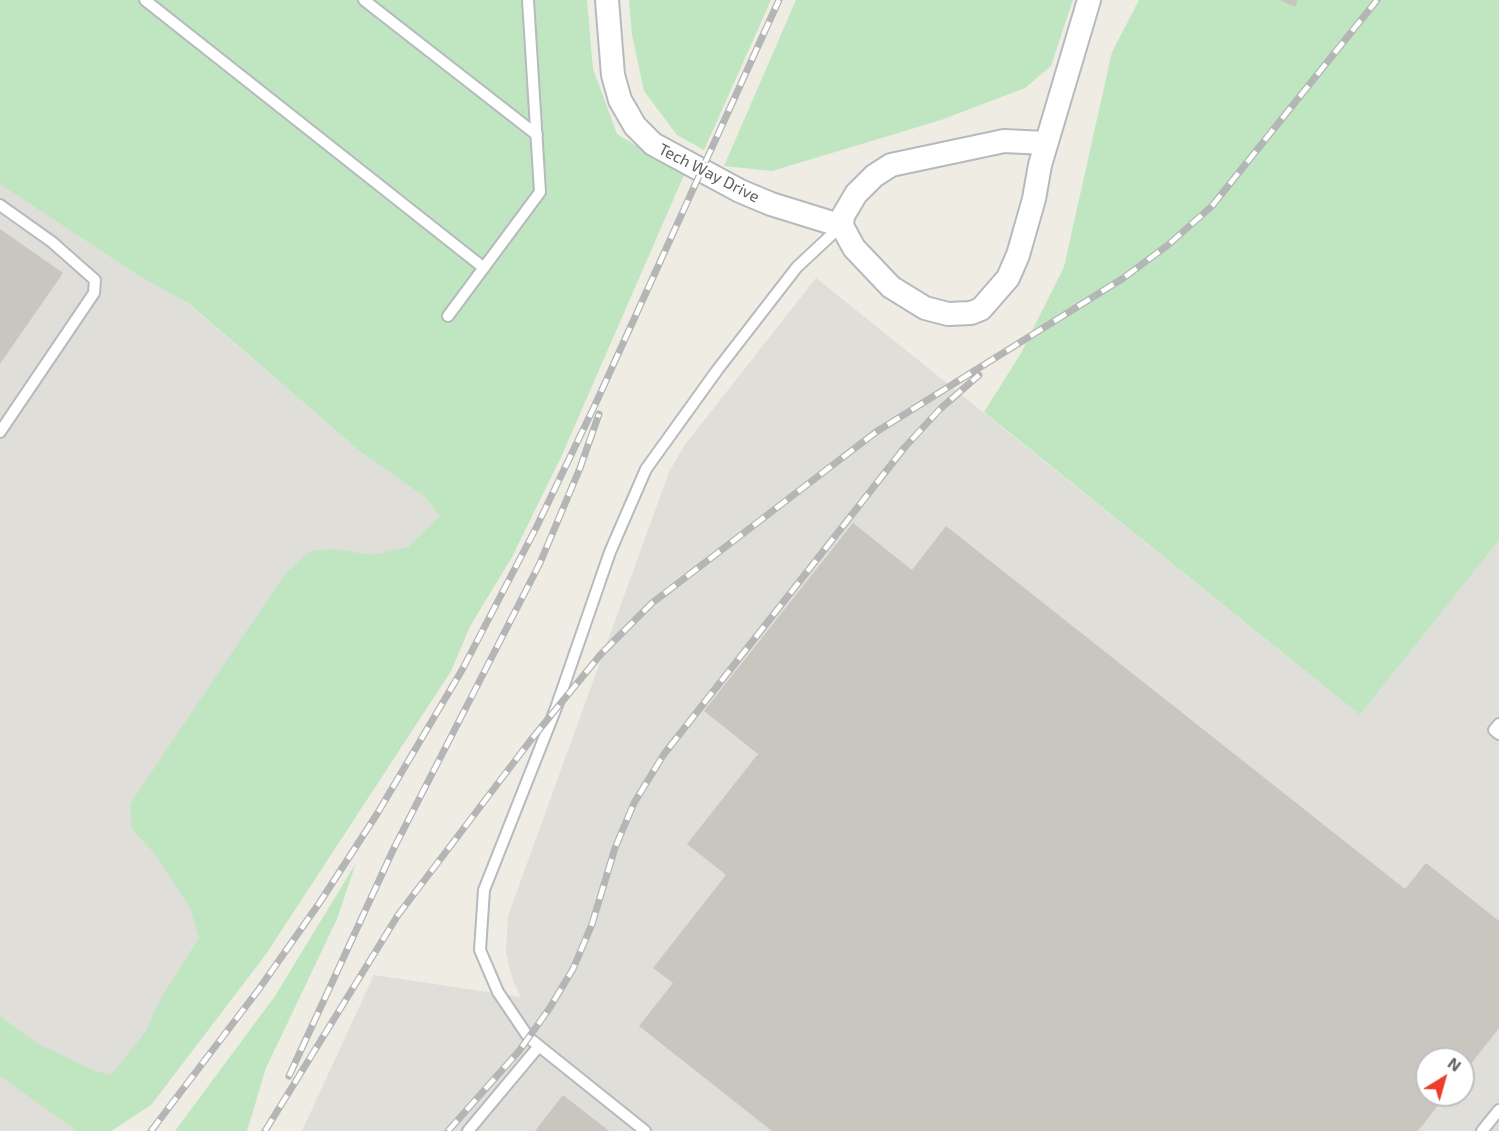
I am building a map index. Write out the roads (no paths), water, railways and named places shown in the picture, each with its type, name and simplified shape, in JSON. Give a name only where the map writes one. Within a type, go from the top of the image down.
[{"type":"street","name":"Tech Way Drive","points":[[607,0],[614,75],[620,100],[635,126],[653,144],[740,191],[771,204],[842,226]]},
{"type":"street","points":[[1046,143],[1004,141],[891,165],[874,176],[856,194],[843,216],[842,226],[854,248],[872,268],[907,298],[925,308],[948,314],[971,313],[981,309],[999,291],[1012,271],[1034,199],[1046,143],[1089,0]]},
{"type":"lane","points":[[145,0],[484,268]]},
{"type":"lane","points":[[364,0],[537,135]]},
{"type":"lane","points":[[448,316],[540,192],[528,0]]},
{"type":"lane","points":[[0,205],[52,242],[95,280],[94,292],[0,432]]},
{"type":"lane","points":[[645,1131],[529,1038],[498,992],[480,950],[483,890],[556,708],[610,552],[646,469],[718,369],[797,267],[842,226]]},
{"type":"lane","points":[[1499,724],[1494,730],[1499,734]]},
{"type":"lane","points":[[468,1131],[539,1046]]},
{"type":"lane","points":[[1482,1131],[1499,1110]]},
{"type":"railway","points":[[151,1131],[259,989],[320,902],[377,814],[462,670],[536,528],[595,405],[779,0]]},
{"type":"railway","points":[[265,1131],[398,915],[530,741],[601,654],[652,603],[876,432],[1122,279],[1168,245],[1212,206],[1377,0]]},
{"type":"railway","points":[[448,1131],[519,1051],[549,1009],[573,969],[592,924],[615,848],[634,803],[664,754],[905,447],[940,409],[979,375]]},
{"type":"railway","points":[[289,1076],[394,848],[540,563],[580,468],[599,414]]}]
